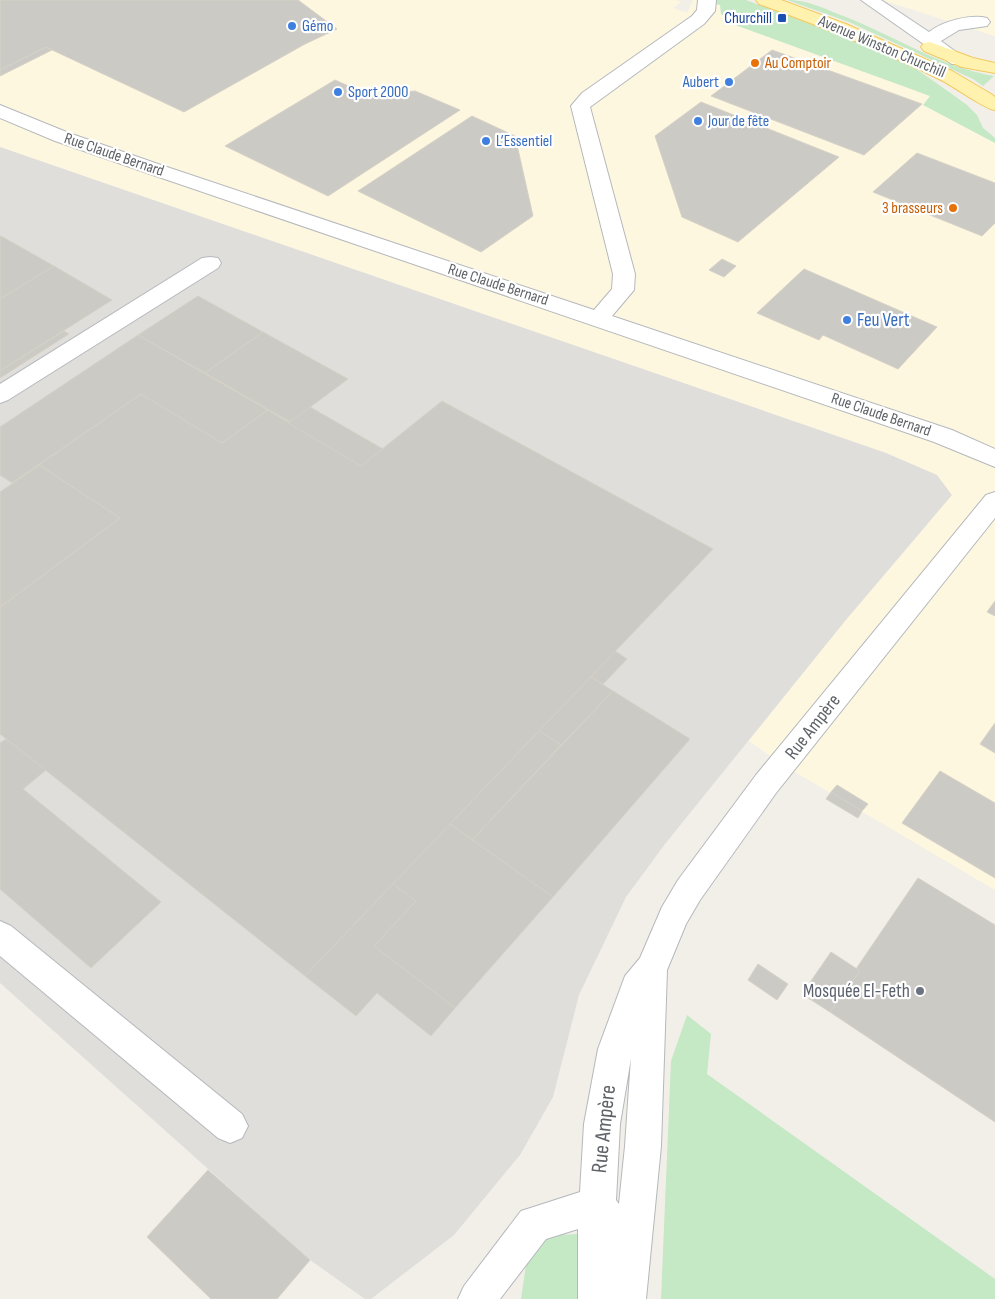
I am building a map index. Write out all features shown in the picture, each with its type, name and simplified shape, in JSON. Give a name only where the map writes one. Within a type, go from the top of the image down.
[{"type":"main road","name":"Avenue Winston Churchill","points":[[765,0],[834,25],[891,49],[973,88],[994,103]]},
{"type":"main road","name":"Avenue Winston Churchill","points":[[866,18],[958,60],[995,68]]},
{"type":"street","points":[[599,318],[623,290],[624,274],[580,106],[589,97],[702,16],[707,7],[707,0]]},
{"type":"street","points":[[870,0],[958,60]]},
{"type":"street","points":[[932,41],[943,30],[982,22]]},
{"type":"street","name":"Rue Claude Bernard","points":[[0,111],[62,137],[154,169],[599,318],[943,436],[995,459]]},
{"type":"street","points":[[0,395],[210,262]]},
{"type":"street","name":"Rue Ampère","points":[[596,1299],[597,1205],[602,1124],[615,1049],[637,987],[652,968],[673,917],[689,890],[766,784],[995,501]]},
{"type":"street","points":[[0,936],[230,1126]]},
{"type":"street","name":"Rue Ampère","points":[[626,1299],[642,1146],[652,968]]},
{"type":"street","points":[[477,1299],[534,1224],[597,1205],[612,1226],[630,1261]]},
{"type":"shaded area","points":[[0,0],[676,0],[681,2],[673,8],[687,13],[693,0],[700,0],[720,5],[931,97],[924,105],[995,143],[995,890],[783,765],[749,741],[845,621],[927,525],[937,475],[886,453],[0,147]]},
{"type":"shaded area","points":[[882,0],[995,0],[995,36]]},
{"type":"shaded area","points":[[0,147],[886,453],[937,475],[952,495],[845,621],[665,844],[626,897],[579,995],[553,1097],[520,1155],[454,1235],[371,1299],[365,1299],[310,1260],[0,983]]},
{"type":"green space","points":[[700,0],[746,0],[871,47],[916,69],[967,105],[977,115],[983,128],[995,138],[995,143],[923,105],[930,96],[727,22],[726,17],[721,14],[720,5]]},
{"type":"green space","points":[[787,0],[801,1],[819,6],[954,65],[994,76],[983,86],[973,79],[849,22]]},
{"type":"green space","points":[[687,1015],[711,1034],[707,1074],[995,1279],[995,1299],[661,1299],[671,1061]]},
{"type":"green space","points":[[577,1234],[580,1273],[577,1299],[521,1299],[526,1265],[540,1236]]},
{"type":"building","points":[[0,0],[298,0],[337,29],[305,44],[184,112],[46,47],[0,70]]},
{"type":"building","points":[[46,47],[52,50],[0,76],[0,70]]},
{"type":"building","points":[[772,50],[922,104],[864,155],[711,96]]},
{"type":"building","points":[[335,80],[369,95],[415,91],[460,110],[328,196],[225,146]]},
{"type":"building","points":[[701,102],[839,157],[738,242],[682,217],[655,136]]},
{"type":"building","points":[[472,116],[515,136],[533,216],[481,252],[358,191]]},
{"type":"building","name":"3 brasseurs","points":[[917,153],[995,183],[995,223],[982,236],[873,192]]},
{"type":"building","points":[[0,237],[54,266],[0,299]]},
{"type":"building","points":[[722,259],[736,266],[724,277],[709,270]]},
{"type":"building","points":[[54,266],[112,300],[0,371],[0,299]]},
{"type":"building","name":"Feu Vert","points":[[804,269],[937,327],[898,369],[823,335],[819,340],[757,313]]},
{"type":"building","points":[[198,296],[263,332],[205,373],[138,335]]},
{"type":"building","points":[[64,331],[69,334],[0,378],[0,371]]},
{"type":"building","points":[[263,332],[348,379],[290,422],[205,373]]},
{"type":"building","points":[[138,335],[268,410],[222,443],[141,394],[12,483],[0,475],[0,427]]},
{"type":"building","points":[[141,394],[222,443],[268,410],[361,466],[442,401],[713,549],[305,976],[0,734],[0,607],[120,518],[39,465]]},
{"type":"building","points":[[310,407],[383,449],[361,466],[288,423]]},
{"type":"building","points":[[39,465],[120,518],[0,607],[0,492]]},
{"type":"building","points":[[995,601],[995,616],[987,612]]},
{"type":"building","points":[[615,651],[627,659],[603,684],[591,677]]},
{"type":"building","points":[[591,677],[613,691],[561,745],[539,731]]},
{"type":"building","points":[[613,691],[690,739],[553,897],[472,840]]},
{"type":"building","points":[[995,723],[995,753],[980,744]]},
{"type":"building","points":[[539,731],[561,745],[472,840],[450,824]]},
{"type":"building","points":[[6,739],[46,770],[23,789],[161,902],[91,968],[0,889],[0,743]]},
{"type":"building","points":[[940,771],[995,803],[995,878],[902,823]]},
{"type":"building","points":[[837,785],[868,804],[862,811],[831,792]]},
{"type":"building","points":[[831,792],[862,811],[858,818],[826,799]]},
{"type":"building","points":[[450,824],[553,897],[455,1008],[374,946],[416,901],[393,884]]},
{"type":"building","name":"Mosquée El-Feth","points":[[918,878],[995,925],[995,1122],[830,1012],[860,971],[856,969]]},
{"type":"building","points":[[393,884],[416,901],[374,946],[455,1008],[431,1036],[377,993],[356,1016],[305,976]]},
{"type":"building","points":[[831,952],[860,971],[830,1012],[802,994]]},
{"type":"building","points":[[758,964],[788,984],[777,1000],[748,980]]},
{"type":"building","points":[[208,1170],[310,1260],[277,1299],[211,1299],[147,1237]]},
{"type":"place","name":"Churchill","points":[[782,18]]},
{"type":"place","name":"Gémo","points":[[292,26]]},
{"type":"place","name":"Au Comptoir","points":[[755,63]]},
{"type":"place","name":"Aubert","points":[[729,82]]},
{"type":"place","name":"Sport 2000","points":[[338,92]]},
{"type":"place","name":"Jour de fête","points":[[698,121]]},
{"type":"place","name":"L’Essentiel","points":[[486,141]]},
{"type":"place","name":"3 brasseurs","points":[[953,208]]},
{"type":"place","name":"Feu Vert","points":[[847,320]]},
{"type":"place","name":"Mosquée El-Feth","points":[[920,991]]}]
